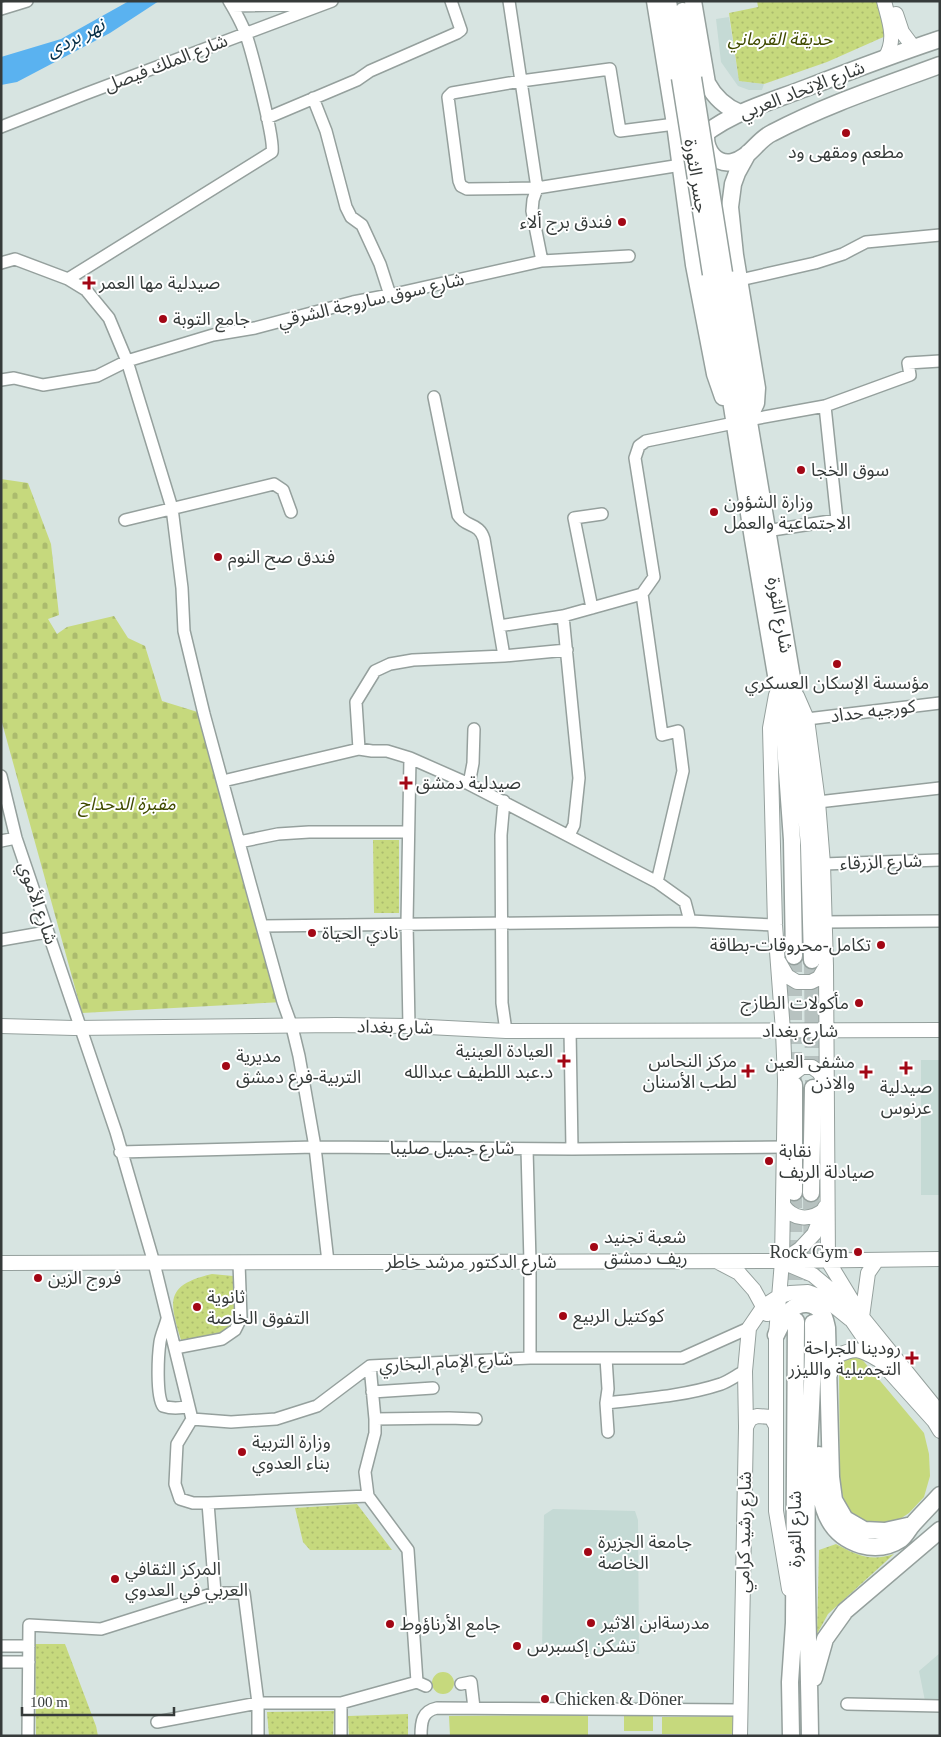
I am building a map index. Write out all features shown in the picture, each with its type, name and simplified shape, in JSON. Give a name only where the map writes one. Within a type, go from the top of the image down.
[{"type":"highway","points":[[655,1],[687,80],[712,92],[724,105],[740,113]]},
{"type":"highway","points":[[668,1],[687,80]]},
{"type":"highway","points":[[682,1],[687,80]]},
{"type":"highway","points":[[693,1],[687,80],[675,124],[694,265],[715,374],[726,403],[739,419],[756,403],[758,395],[735,255],[730,206],[733,184],[748,153]]},
{"type":"highway","name":"شارع الإتحاد العربي","points":[[681,165],[685,154],[709,130],[740,113],[940,39]]},
{"type":"highway","name":"شارع الإتحاد العربي","points":[[748,153],[770,134],[812,114],[940,65]]},
{"type":"highway","name":"جسر الثورة","points":[[687,80],[718,274]]},
{"type":"highway","points":[[709,130],[706,146],[710,154],[716,159],[732,162],[748,153]]},
{"type":"highway","points":[[687,216],[698,219],[710,218],[721,214],[730,206]]},
{"type":"highway","points":[[694,265],[703,254],[715,250],[735,255]]},
{"type":"highway","name":"شارع الثورة","points":[[718,274],[739,419],[785,686],[809,845],[819,963]]},
{"type":"highway","name":"شارع الثورة","points":[[739,419],[766,531],[785,686],[784,731],[792,840],[794,956]]},
{"type":"highway","points":[[790,1083],[794,1192]]},
{"type":"highway","points":[[812,1193],[819,1086]]},
{"type":"highway","points":[[776,1335],[793,1308],[804,1303],[817,1307],[823,1314],[827,1328],[831,1478],[834,1500],[845,1519],[864,1530],[907,1531]]},
{"type":"highway","name":"شارع الثورة","points":[[791,1736],[790,1682],[794,1623],[796,1321]]},
{"type":"highway","name":"شارع الثورة","points":[[810,1736],[807,1621],[807,1490],[813,1358],[812,1323]]},
{"type":"highway","points":[[813,1358],[820,1396],[820,1488],[823,1506],[830,1522],[838,1532],[853,1542],[868,1547],[886,1547],[907,1531],[940,1495]]},
{"type":"highway","points":[[810,1693],[825,1639],[845,1611],[940,1530]]},
{"type":"highway","points":[[907,1531],[914,1552]]},
{"type":"main road","points":[[884,1],[892,34],[891,47],[885,58]]},
{"type":"main road","points":[[893,1],[902,32],[914,48]]},
{"type":"main road","points":[[778,962],[787,976],[797,982],[811,982],[819,978],[824,922],[818,802],[807,719],[785,686]]},
{"type":"main road","points":[[785,686],[770,728],[775,925],[783,1030],[790,1083],[784,1148],[782,1261],[776,1335],[776,1511],[794,1623]]},
{"type":"main road","points":[[819,963],[826,1031],[819,1086]]},
{"type":"main road","name":"شارع بغداد","points":[[1,1026],[81,1028],[336,1025],[506,1030],[940,1030]]},
{"type":"main road","points":[[790,1083],[802,1067],[812,1067],[819,1072],[828,1261],[879,1360],[940,1431]]},
{"type":"main road","points":[[783,1206],[789,1214],[802,1218],[815,1217],[826,1206]]},
{"type":"main road","points":[[782,1261],[800,1249],[814,1234],[826,1206]]},
{"type":"main road","name":"شارع الدكتور مرشد خاطر","points":[[1,1263],[718,1262],[940,1259]]},
{"type":"main road","points":[[856,1318],[868,1273],[877,1260]]},
{"type":"main road","points":[[782,1261],[814,1275],[831,1290],[940,1413]]},
{"type":"main road","points":[[718,1262],[739,1273],[754,1290],[764,1306],[776,1335]]},
{"type":"main road","points":[[749,1328],[764,1306],[778,1297],[790,1293],[808,1292],[824,1298],[856,1318]]},
{"type":"main road","name":"شارع رشيد كرامي","points":[[740,1736],[746,1427],[745,1372],[749,1328]]},
{"type":"main road","points":[[829,1378],[837,1356],[849,1350],[862,1350],[879,1360]]},
{"type":"main road","points":[[746,1427],[750,1419],[760,1415],[771,1417],[776,1426]]},
{"type":"street","points":[[1,9],[28,1]]},
{"type":"street","points":[[267,118],[357,80],[370,71],[391,61],[457,33],[461,30],[460,24],[451,1]]},
{"type":"street","points":[[509,1],[537,188],[532,210],[542,261]]},
{"type":"street","points":[[68,279],[272,152],[273,146],[267,118],[245,33],[231,3],[328,3]]},
{"type":"street","name":"شارع الملك فيصل","points":[[1,127],[328,3]]},
{"type":"street","points":[[675,124],[620,131],[610,69],[521,80],[452,93],[448,97],[459,181],[461,186],[467,189],[537,188],[681,165]]},
{"type":"street","points":[[313,98],[326,131],[346,207],[351,218],[362,225],[380,264],[390,295]]},
{"type":"street","points":[[740,280],[815,263],[843,254],[866,242],[940,236]]},
{"type":"street","name":"شارع سوق ساروجة الشرقي","points":[[1,380],[14,378],[44,385],[97,376],[127,361],[214,335],[254,328],[352,302],[542,261],[629,256]]},
{"type":"street","points":[[1,263],[15,259],[68,279],[86,290],[109,318],[127,361],[172,508],[182,588],[184,631],[204,714],[299,1056],[315,1147],[328,1262]]},
{"type":"street","points":[[499,626],[563,616],[642,594],[654,576],[635,458],[637,450],[646,441],[739,419],[826,406],[910,375],[908,363],[940,360]]},
{"type":"street","points":[[434,397],[458,515],[462,521],[476,526],[484,539],[504,656]]},
{"type":"street","points":[[766,531],[837,520],[826,406]]},
{"type":"street","points":[[125,520],[274,484],[283,490],[291,512]]},
{"type":"street","points":[[592,608],[574,518],[602,514]]},
{"type":"street","points":[[642,594],[662,735],[678,731],[683,771],[657,882]]},
{"type":"street","points":[[563,616],[579,778],[574,825],[569,835]]},
{"type":"street","points":[[359,749],[356,702],[375,670],[390,664],[413,660],[504,656],[566,650]]},
{"type":"street","name":"كورجيه حداد","points":[[807,719],[940,703]]},
{"type":"street","points":[[469,784],[473,763],[474,730]]},
{"type":"street","points":[[223,781],[359,749],[387,751],[410,758],[469,784],[569,835],[638,874],[657,882],[685,902],[690,921]]},
{"type":"street","points":[[409,1026],[407,924],[410,758]]},
{"type":"street","name":"شارع الأموي","points":[[1,776],[16,838],[116,1132],[120,1152],[154,1263]]},
{"type":"street","points":[[818,802],[940,788]]},
{"type":"street","points":[[504,801],[501,835],[502,1003],[506,1030]]},
{"type":"street","points":[[239,842],[278,834],[309,832],[408,832]]},
{"type":"street","points":[[1,841],[16,838]]},
{"type":"street","name":"شارع الزرقاء","points":[[822,864],[940,860]]},
{"type":"street","points":[[263,926],[690,921],[775,925]]},
{"type":"street","points":[[824,922],[940,921]]},
{"type":"street","points":[[1,940],[48,932]]},
{"type":"street","points":[[570,1030],[572,1149]]},
{"type":"street","name":"شارع جميل صليبا","points":[[120,1152],[315,1147],[527,1149],[784,1148]]},
{"type":"street","points":[[527,1149],[530,1358]]},
{"type":"street","points":[[154,1263],[192,1418],[177,1444],[175,1484],[180,1499],[192,1503],[208,1503],[368,1496]]},
{"type":"street","points":[[175,1348],[222,1339],[235,1330],[241,1318],[239,1263]]},
{"type":"street","points":[[167,1319],[160,1341],[158,1389],[161,1402],[163,1406],[169,1408],[188,1406]]},
{"type":"street","name":"شارع الإمام البخاري","points":[[192,1418],[231,1422],[276,1418],[317,1406],[370,1366],[530,1358],[682,1358],[749,1328]]},
{"type":"street","points":[[606,1358],[608,1432]]},
{"type":"street","points":[[157,1722],[258,1703],[341,1703],[422,1684],[408,1550],[368,1496],[365,1472],[375,1433],[370,1366]]},
{"type":"street","points":[[606,1403],[695,1390],[722,1383],[745,1372]]},
{"type":"street","points":[[372,1392],[433,1388]]},
{"type":"street","points":[[375,1419],[476,1419]]},
{"type":"street","points":[[208,1503],[215,1593]]},
{"type":"street","points":[[28,1736],[29,1625],[101,1629],[215,1593],[244,1593],[258,1703],[258,1736]]},
{"type":"street","points":[[1,1646],[29,1646]]},
{"type":"street","points":[[1,1662],[29,1662]]},
{"type":"street","points":[[462,1684],[471,1682],[474,1708]]},
{"type":"street","points":[[341,1703],[341,1736]]},
{"type":"street","points":[[847,1704],[940,1706]]},
{"type":"street","points":[[421,1736],[423,1716],[432,1709],[741,1710]]},
{"type":"shaded area","points":[[729,17],[739,81],[764,84],[762,90],[749,90],[738,86],[721,62],[716,19]]},
{"type":"shaded area","points":[[921,1060],[940,1060],[940,1195],[921,1195]]},
{"type":"shaded area","points":[[553,1509],[635,1511],[638,1520],[639,1654],[542,1654],[544,1515]]},
{"type":"shaded area","points":[[940,1653],[940,1701],[925,1701],[919,1671]]},
{"type":"green space","name":"حديقة القرماني","points":[[757,1],[879,1],[888,35],[827,62],[764,84],[739,81],[729,13],[758,7]]},
{"type":"green space","name":"مقبرة الدحداح","points":[[1,479],[28,483],[51,544],[59,615],[48,619],[57,634],[67,627],[114,616],[128,638],[145,646],[162,701],[204,714],[283,1002],[82,1013],[1,719]]},
{"type":"green space","points":[[373,840],[399,840],[399,913],[374,913]]},
{"type":"green space","points":[[212,1274],[233,1276],[236,1316],[233,1323],[229,1329],[214,1335],[181,1340],[174,1315],[174,1296],[178,1289],[186,1283]]},
{"type":"green space","points":[[860,1357],[924,1433],[929,1454],[930,1476],[924,1497],[909,1513],[894,1523],[872,1525],[849,1513],[840,1488],[839,1366],[847,1358]]},
{"type":"green space","points":[[357,1504],[392,1550],[310,1550],[303,1542],[295,1508]]},
{"type":"green space","points":[[836,1544],[864,1556],[878,1557],[894,1554],[828,1614],[817,1634],[819,1550]]},
{"type":"green space","points":[[35,1644],[65,1644],[98,1736],[36,1736]]},
{"type":"green space","points":[[443,1672],[451,1675],[454,1683],[451,1691],[443,1694],[435,1691],[432,1683],[435,1675]]},
{"type":"green space","points":[[334,1711],[333,1736],[269,1736],[267,1712]]},
{"type":"green space","points":[[408,1714],[408,1736],[349,1736],[348,1716]]},
{"type":"green space","points":[[588,1715],[588,1735],[450,1736],[449,1716]]},
{"type":"green space","points":[[624,1715],[653,1715],[653,1731],[624,1731]]},
{"type":"green space","points":[[735,1716],[735,1734],[662,1734],[662,1717]]},
{"type":"water","name":"نهر بردى","points":[[129,1],[159,1],[110,33],[17,82],[1,85],[1,57],[61,39]]},
{"type":"tunnel","points":[[794,956],[794,1085]]},
{"type":"tunnel","points":[[812,960],[813,1088]]},
{"type":"tunnel","points":[[794,1192],[795,1307]]},
{"type":"tunnel","points":[[811,1193],[812,1308]]},
{"type":"place","name":"مطعم ومقهى ود","points":[[846,133]]},
{"type":"place","name":"فندق برج ألاء","points":[[622,222]]},
{"type":"place","name":"صيدلية مها العمر","points":[[89,283]]},
{"type":"place","name":"جامع التوبة","points":[[163,319]]},
{"type":"place","name":"سوق الخجا","points":[[801,470]]},
{"type":"place","name":"وزارة الشؤون الاجتماعية والعمل","points":[[714,512]]},
{"type":"place","name":"فندق صح النوم","points":[[218,557]]},
{"type":"place","name":"مؤسسة الإسكان العسكري","points":[[837,664]]},
{"type":"place","name":"صيدلية دمشق","points":[[406,783]]},
{"type":"place","name":"نادي الحياة","points":[[312,933]]},
{"type":"place","name":"تكامل-محروقات-بطاقة","points":[[881,945]]},
{"type":"place","name":"مأكولات الطازج","points":[[859,1003]]},
{"type":"place","name":"العيادة العينية د.عبد اللطيف عبدالله","points":[[564,1061]]},
{"type":"place","name":"مديرية التربية-فرع دمشق","points":[[226,1066]]},
{"type":"place","name":"صيدلية عرنوس","points":[[906,1068]]},
{"type":"place","name":"مركز النحاس لطب الأسنان","points":[[748,1071]]},
{"type":"place","name":"مشفى العين والاذن","points":[[866,1072]]},
{"type":"place","name":"نقابة صيادلة الريف","points":[[769,1161]]},
{"type":"place","name":"شعبة تجنيد ريف دمشق","points":[[594,1247]]},
{"type":"place","name":"Rock Gym","points":[[858,1252]]},
{"type":"place","name":"فروج الزين","points":[[38,1278]]},
{"type":"place","name":"ثانوية التفوق الخاصة","points":[[197,1307]]},
{"type":"place","name":"كوكتيل الربيع","points":[[563,1316]]},
{"type":"place","name":"رودينا للجراحة التجميلية والليزر","points":[[912,1358]]},
{"type":"place","name":"وزارة التربية بناء العدوي","points":[[242,1452]]},
{"type":"place","name":"جامعة الجزيرة الخاصة","points":[[588,1552]]},
{"type":"place","name":"المركز الثقافي العربي في العدوي","points":[[115,1579]]},
{"type":"place","name":"مدرسةابن الاثير","points":[[591,1623]]},
{"type":"place","name":"جامع الأرناؤوط","points":[[390,1624]]},
{"type":"place","name":"تشكن إكسبرس","points":[[517,1646]]},
{"type":"place","name":"Chicken & Döner","points":[[545,1699]]}]
